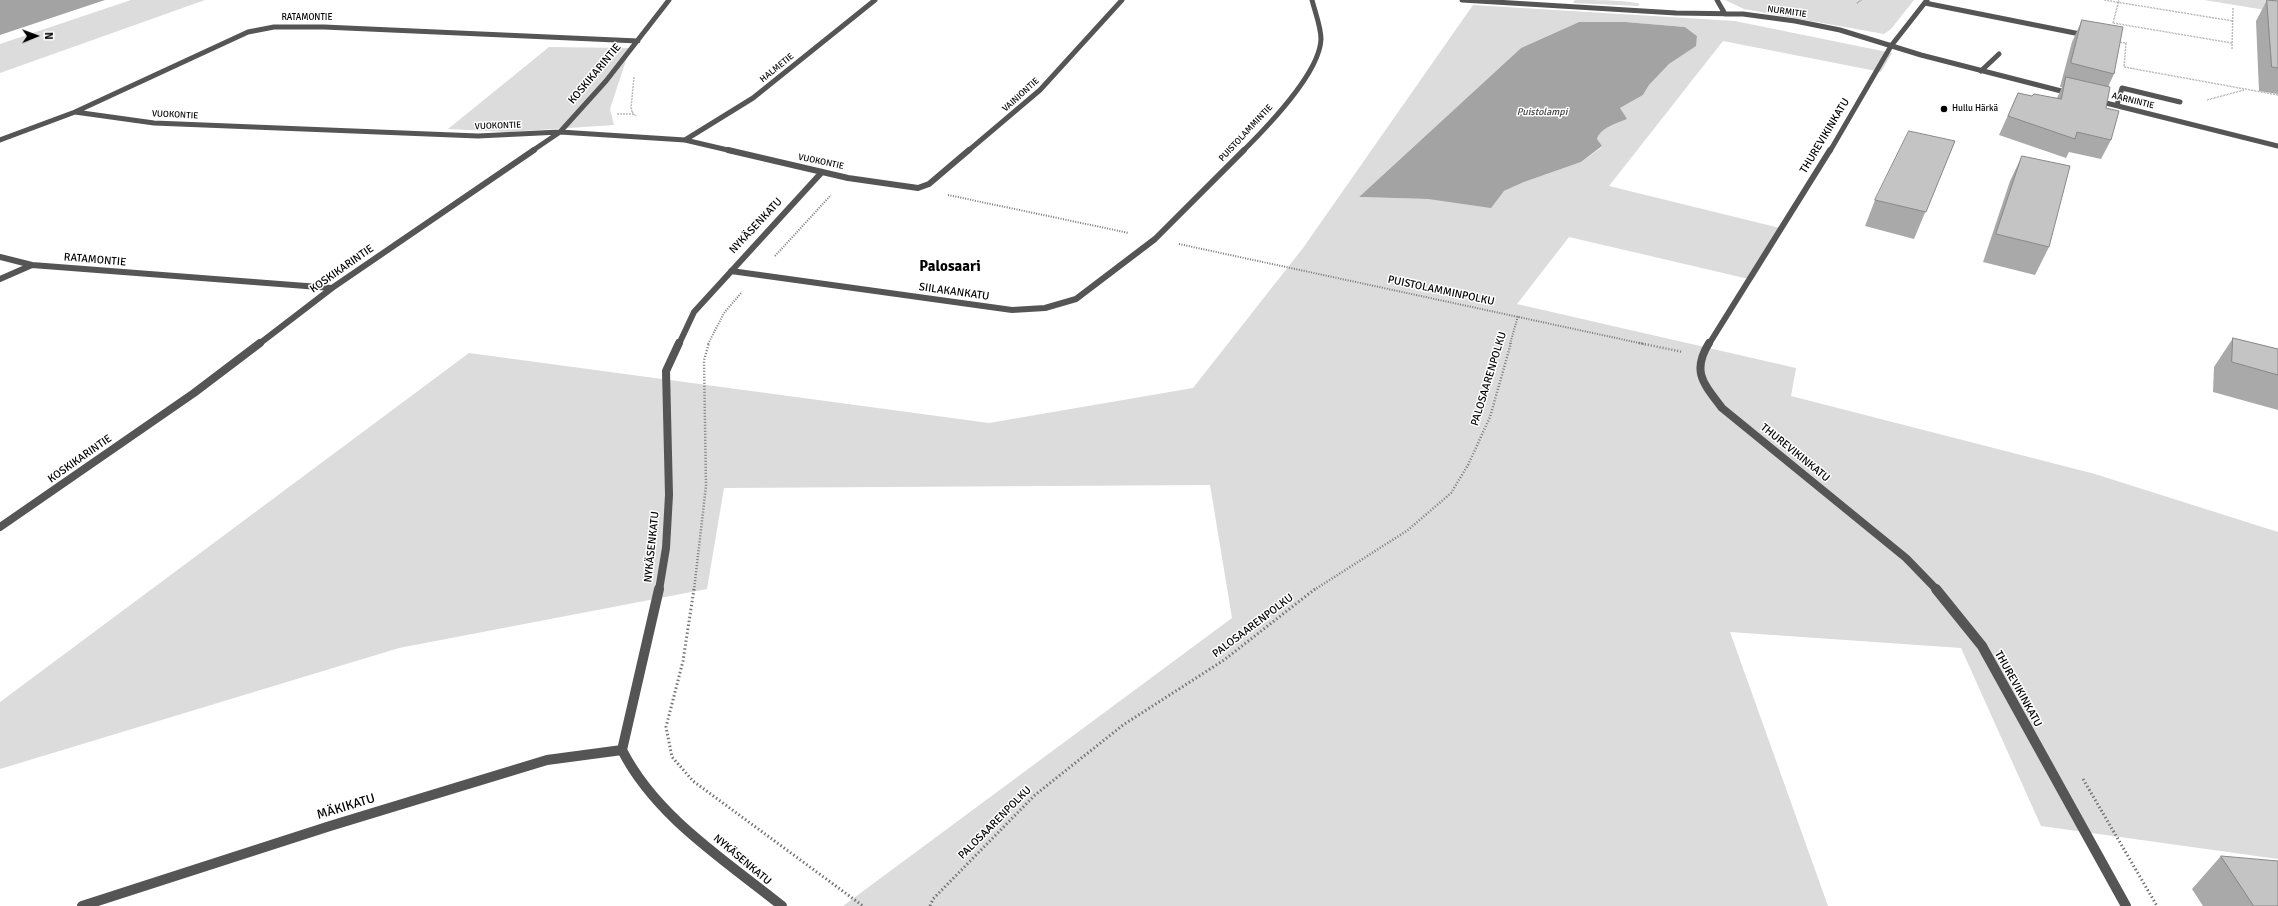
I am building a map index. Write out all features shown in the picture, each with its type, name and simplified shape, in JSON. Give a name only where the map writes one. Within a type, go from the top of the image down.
[{"type":"street","name":"KOSKIKARINTIE","points":[[0,528],[194,393],[332,288],[560,132],[606,81],[669,0]]},
{"type":"street","name":"HALMETIE","points":[[685,140],[753,98],[875,0]]},
{"type":"street","name":"VAINIONTIE","points":[[918,188],[929,184],[1040,90],[1122,0]]},
{"type":"street","name":"PUISTOLAMMINTIE","points":[[1155,239],[1272,122],[1312,68],[1319,53],[1321,38],[1312,0]]},
{"type":"street","name":"NURMITIE","points":[[1464,0],[1676,13],[1725,14],[1795,21],[1840,30],[1891,46]]},
{"type":"street","points":[[1717,0],[1725,14]]},
{"type":"street","points":[[1926,1],[2108,40]]},
{"type":"street","name":"THUREVIKINKATU","points":[[1926,1],[1891,46],[1839,136],[1701,356],[1702,382],[1722,408],[1906,558],[1940,593],[1982,646],[2126,906]]},
{"type":"street","name":"RATAMONTIE","points":[[0,140],[74,112],[189,60],[231,39],[248,32],[274,27],[324,27],[638,41]]},
{"type":"street","points":[[1891,46],[2079,96]]},
{"type":"street","points":[[1981,71],[1999,54]]},
{"type":"street","points":[[2117,106],[2122,88],[2180,102]]},
{"type":"street","name":"AARNINTIE","points":[[2094,100],[2278,146]]},
{"type":"street","name":"VUOKONTIE","points":[[74,112],[154,123],[478,136],[560,132],[685,140],[848,178],[918,188]]},
{"type":"street","name":"NYKÄSENKATU","points":[[782,906],[769,898],[671,817],[633,772],[622,750],[656,610],[666,548],[669,495],[666,371],[694,312],[822,172]]},
{"type":"street","name":"SIILAKANKATU","points":[[731,271],[1012,310],[1045,308],[1076,299],[1155,239]]},
{"type":"street","name":"RATAMONTIE","points":[[0,257],[32,264],[332,288]]},
{"type":"street","points":[[0,279],[32,264]]},
{"type":"street","name":"MÄKIKATU","points":[[82,906],[330,826],[547,760],[622,750]]},
{"type":"path","points":[[1857,3],[1862,0]]},
{"type":"path","points":[[2104,0],[2233,21]]},
{"type":"path","points":[[2119,2],[2108,40],[2126,43],[2122,88]]},
{"type":"path","points":[[2232,49],[2233,8]]},
{"type":"path","points":[[2113,23],[2232,43]]},
{"type":"path","points":[[2124,67],[2278,95]]},
{"type":"path","points":[[2207,100],[2246,89]]},
{"type":"path","points":[[848,178],[724,312],[710,338],[704,360],[706,486],[692,611],[683,661],[666,727],[672,757],[693,781],[863,906]]},
{"type":"path","name":"PUISTOLAMMINPOLKU","points":[[1155,239],[1701,356]]},
{"type":"path","name":"PALOSAARENPOLKU","points":[[930,906],[934,899],[1035,795],[1123,725],[1224,660],[1314,590],[1408,530],[1451,493],[1468,465],[1490,417],[1518,316]]},
{"type":"path","points":[[2082,778],[2157,906]]},
{"type":"shaded area","points":[[131,0],[205,0],[0,73],[0,44]]},
{"type":"shaded area","points":[[1575,0],[1619,1],[1640,4],[1638,6],[1573,3]]},
{"type":"shaded area","points":[[1725,0],[1914,0],[1891,29],[1884,34],[1744,9]]},
{"type":"shaded area","points":[[2204,0],[2278,0],[2278,12]]},
{"type":"shaded area","points":[[1473,5],[1735,21],[1892,53],[1881,72],[1723,41],[1609,186],[1784,229],[1753,280],[1569,237],[1517,304],[1796,368],[1791,396],[2095,474],[2278,532],[2278,859],[2041,826],[1961,648],[1730,632],[1828,906],[843,906],[1232,618],[1210,485],[724,488],[707,589],[399,648],[0,769],[0,702],[469,353],[989,423],[1193,388],[1303,248]],"holes":[[[1579,22],[1625,22],[1685,27],[1697,36],[1695,46],[1669,64],[1649,85],[1643,95],[1620,108],[1626,119],[1609,126],[1601,132],[1597,139],[1602,147],[1581,162],[1524,182],[1504,191],[1428,199],[1359,197],[1521,48]]]},
{"type":"shaded area","points":[[549,47],[630,48],[610,109],[614,125],[508,132],[448,129]]},
{"type":"water","points":[[0,0],[105,0],[0,35]]},
{"type":"water","name":"Puistolampi","points":[[1579,22],[1625,22],[1685,27],[1697,36],[1696,46],[1669,64],[1649,85],[1643,95],[1620,108],[1627,119],[1609,126],[1599,135],[1597,139],[1602,146],[1581,162],[1524,182],[1504,191],[1491,208],[1428,199],[1359,197],[1521,48]]},
{"type":"building","points":[[2267,0],[2278,1],[2278,68],[2272,67]]},
{"type":"building","points":[[2082,20],[2123,27],[2114,74],[2071,63]]},
{"type":"building","points":[[2066,77],[2110,87],[2106,108],[2119,111],[2111,140],[2077,132],[2075,139],[2008,116],[2018,93],[2032,96],[2034,94],[2061,99]]},
{"type":"building","points":[[1909,131],[1955,141],[1926,212],[1875,200]]},
{"type":"building","points":[[2022,156],[2070,166],[2049,247],[1996,234]]},
{"type":"building","points":[[2233,338],[2278,349],[2278,375],[2232,362]]},
{"type":"building","points":[[2221,856],[2278,861],[2278,906],[2254,906]]},
{"type":"place","name":"Hullu Härkä","points":[[1944,109]]},
{"type":"district","name":"Palosaari","points":[[950,267]]}]
